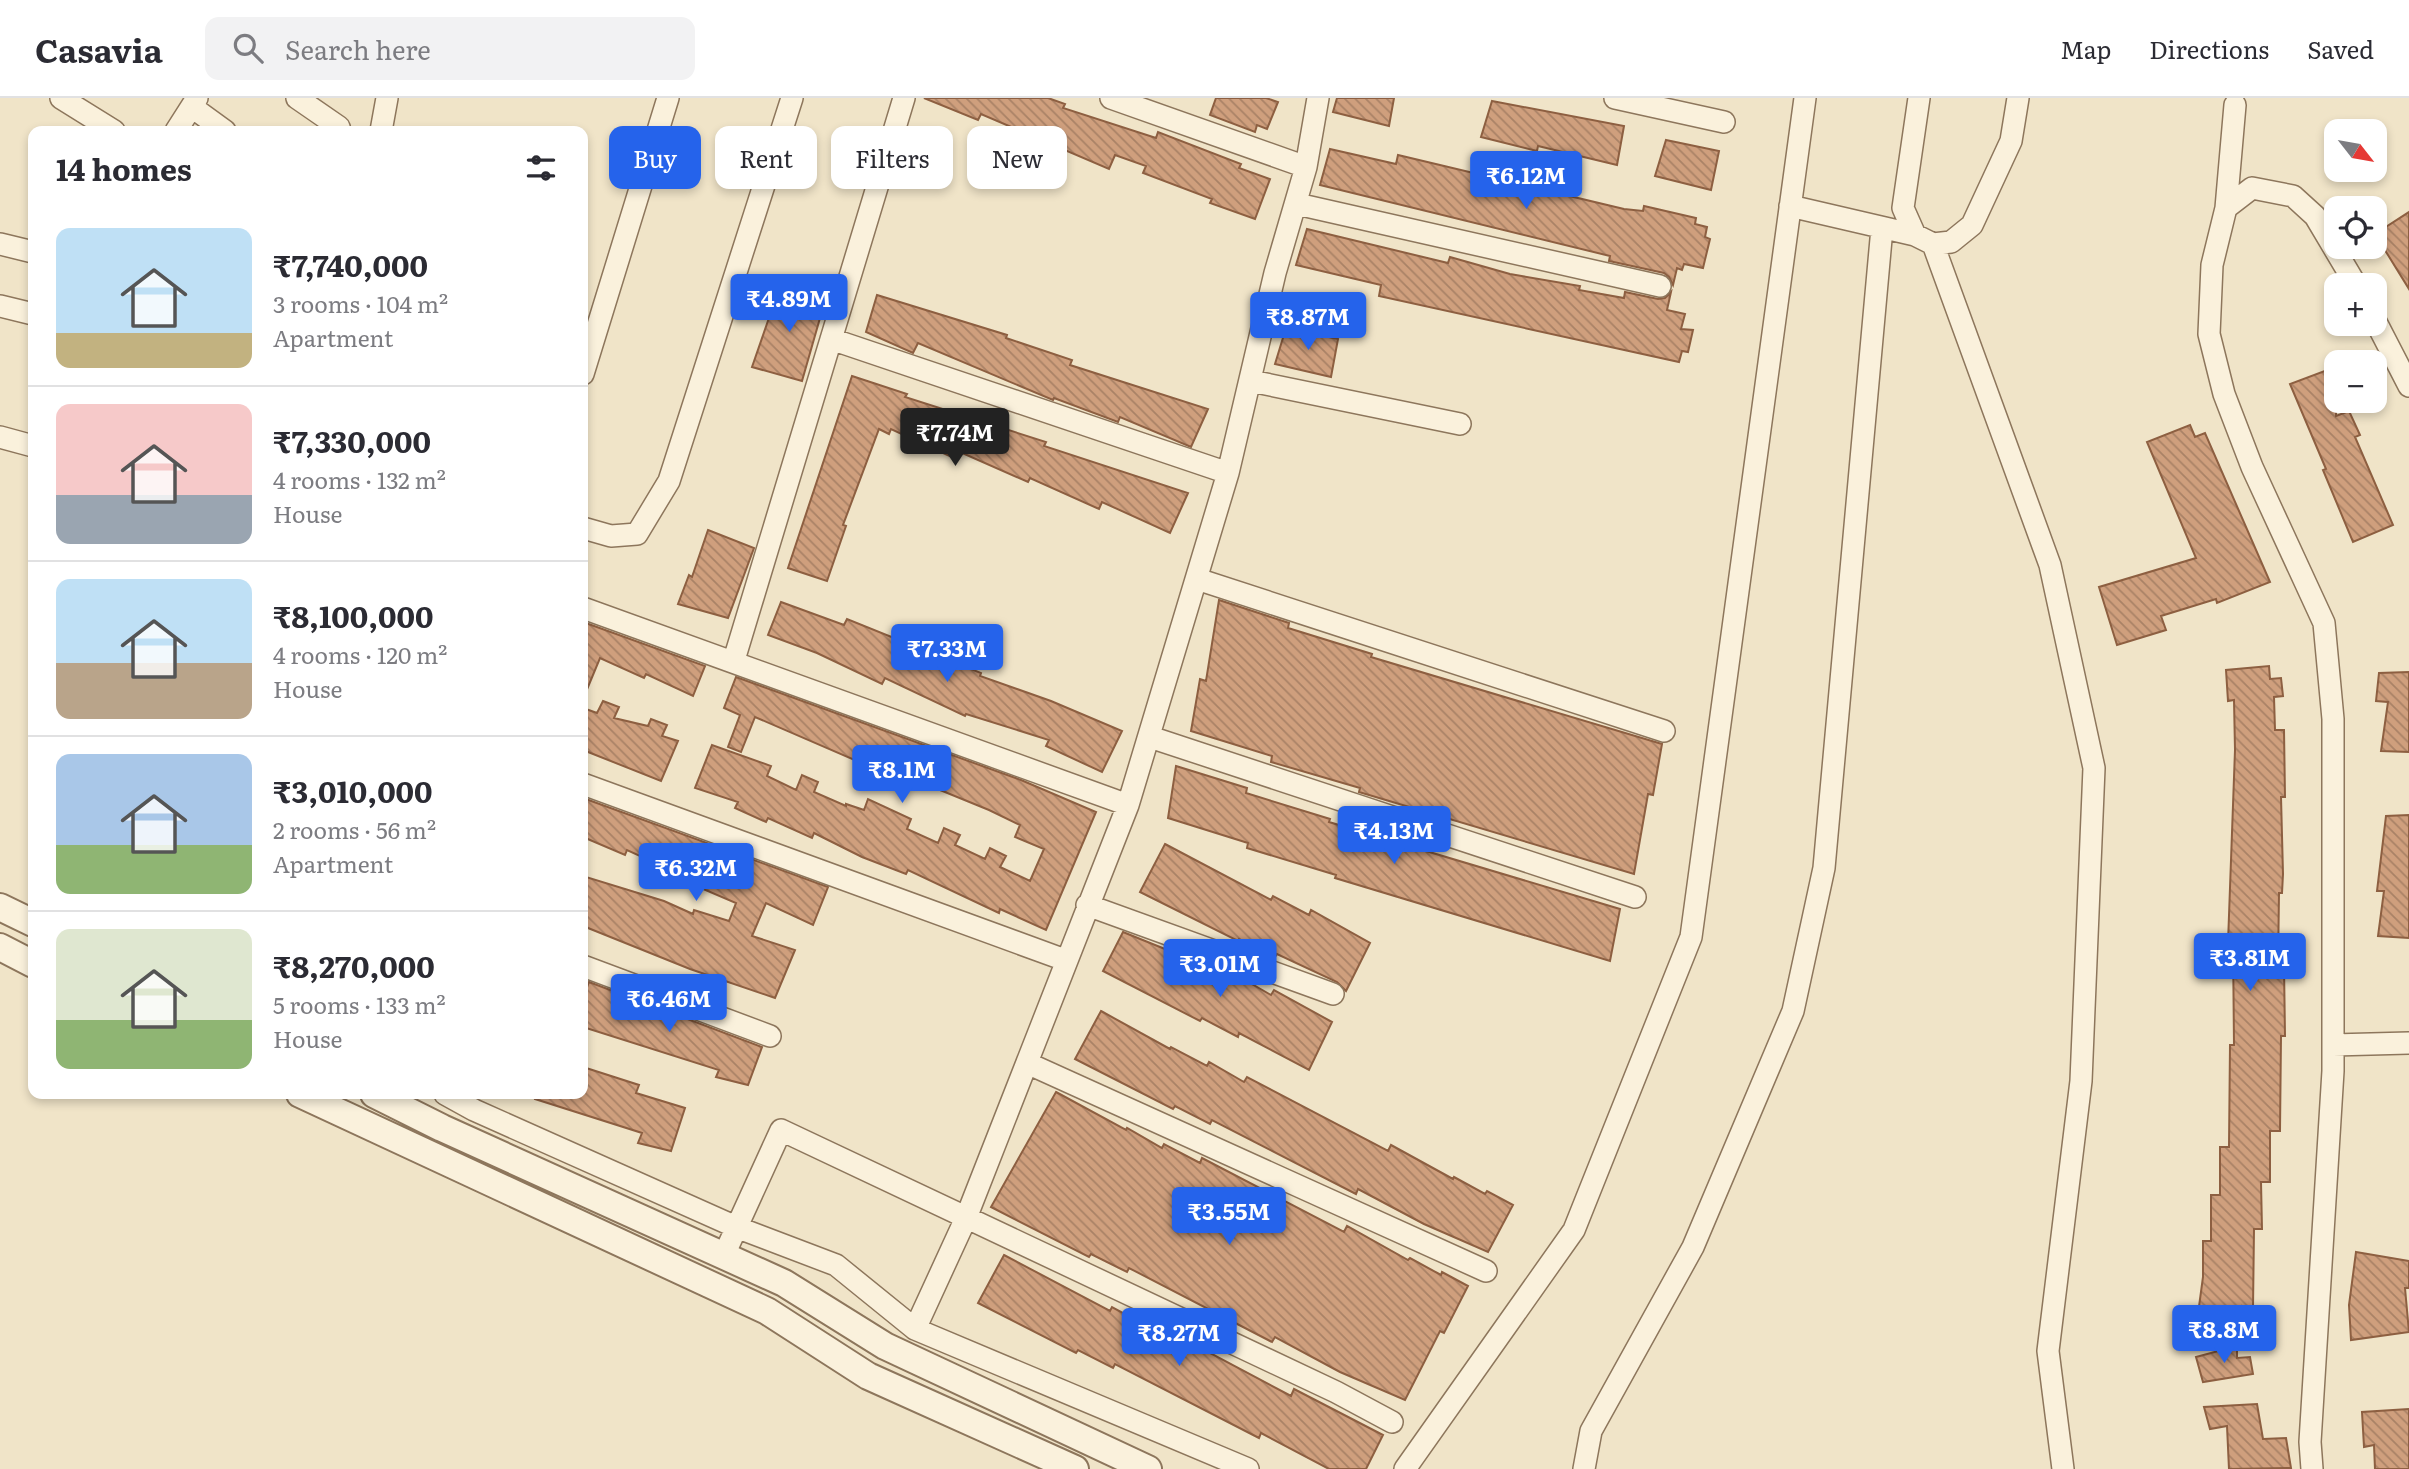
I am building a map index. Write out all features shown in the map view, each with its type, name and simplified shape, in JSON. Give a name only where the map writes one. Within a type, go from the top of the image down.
[{"type":"street","points":[[61,98],[106,126]]},
{"type":"street","points":[[297,98],[339,126]]},
{"type":"street","points":[[382,126],[387,98]]},
{"type":"street","points":[[588,358],[668,98]]},
{"type":"street","points":[[588,529],[611,536],[637,534],[669,481],[792,98]]},
{"type":"street","points":[[734,660],[904,98]]},
{"type":"street","points":[[1111,98],[1306,167]]},
{"type":"street","points":[[915,1329],[966,1218],[1128,805],[1228,473],[1275,273],[1306,167],[1318,98]]},
{"type":"street","points":[[1615,98],[1724,122]]},
{"type":"street","points":[[1405,1469],[1574,1230],[1691,937],[1805,98]]},
{"type":"street","points":[[1919,98],[1903,208],[1924,240],[2050,565],[2094,768],[2081,1081],[2048,1351],[2063,1469]]},
{"type":"street","points":[[1790,206],[1924,240],[1951,242],[1972,225],[2011,141],[2018,98]]},
{"type":"street","points":[[179,126],[195,103],[220,126]]},
{"type":"street","points":[[2235,105],[2226,208],[2212,265],[2209,334],[2224,394],[2252,467],[2324,623],[2333,719],[2333,1045],[2311,1442],[2312,1469]]},
{"type":"street","points":[[2226,208],[2252,187],[2293,195],[2315,216],[2349,273]]},
{"type":"street","points":[[1297,204],[1660,286]]},
{"type":"street","points":[[1584,1469],[1591,1431],[1693,1247],[1748,1121],[1793,1011],[1807,954],[1824,867],[1882,228]]},
{"type":"street","points":[[0,244],[28,251]]},
{"type":"street","points":[[0,306],[28,313]]},
{"type":"street","points":[[2383,336],[2409,386]]},
{"type":"street","points":[[831,339],[1228,473]]},
{"type":"street","points":[[1251,381],[1460,424]]},
{"type":"street","points":[[0,437],[28,445]]},
{"type":"street","points":[[1197,579],[1664,731]]},
{"type":"street","points":[[588,610],[734,660],[1128,805]]},
{"type":"street","points":[[1150,737],[1635,897]]},
{"type":"street","points":[[588,786],[1065,960]]},
{"type":"street","points":[[1087,905],[1333,994]]},
{"type":"street","points":[[0,907],[28,921]]},
{"type":"street","points":[[0,947],[28,961]]},
{"type":"street","points":[[588,968],[770,1036]]},
{"type":"street","points":[[2333,1045],[2409,1043]]},
{"type":"street","points":[[1027,1063],[1486,1271]]},
{"type":"street","points":[[311,1099],[766,1311],[868,1376],[1075,1469]]},
{"type":"street","points":[[384,1099],[442,1128],[785,1283],[885,1346],[1148,1469]]},
{"type":"street","points":[[454,1099],[736,1227],[836,1265],[915,1329],[1248,1469]]},
{"type":"street","points":[[724,1255],[781,1130],[1336,1392],[1392,1422]]},
{"type":"building","points":[[924,98],[1048,98],[1065,104],[1063,108],[1156,138],[1158,132],[1241,164],[1239,168],[1270,179],[1255,219],[1210,203],[1212,199],[1143,173],[1146,166],[1115,155],[1109,169],[1067,151],[1067,126],[1009,126],[981,114],[978,120]]},
{"type":"building","points":[[1216,98],[1266,98],[1278,102],[1267,129],[1257,125],[1255,132],[1210,115]]},
{"type":"building","points":[[1337,98],[1394,98],[1389,126],[1333,112]]},
{"type":"building","points":[[1492,101],[1624,126],[1617,165],[1538,146],[1537,151],[1481,137]]},
{"type":"building","points":[[1666,140],[1719,151],[1711,190],[1655,176]]},
{"type":"building","points":[[1330,149],[1396,164],[1398,155],[1624,209],[1643,211],[1644,206],[1696,218],[1695,224],[1707,227],[1705,237],[1710,239],[1703,268],[1684,264],[1682,270],[1677,268],[1673,285],[1664,273],[1609,261],[1610,256],[1320,185]]},
{"type":"building","points":[[2409,212],[2409,289],[2387,253],[2387,226]]},
{"type":"building","points":[[1307,229],[1448,263],[1450,257],[1510,274],[1580,286],[1579,290],[1624,298],[1625,292],[1658,299],[1665,298],[1671,292],[1667,310],[1685,314],[1681,329],[1693,330],[1688,352],[1682,351],[1679,362],[1379,296],[1381,285],[1296,265]]},
{"type":"building","points":[[777,285],[824,304],[802,381],[752,367]]},
{"type":"building","points":[[877,295],[1007,335],[1006,338],[1072,360],[1070,365],[1208,409],[1191,447],[1120,417],[1118,422],[1054,398],[1053,400],[918,343],[913,353],[866,332]]},
{"type":"building","points":[[1286,328],[1338,339],[1331,377],[1275,364]]},
{"type":"building","points":[[2324,371],[2324,413],[2336,413],[2336,416],[2350,413],[2360,435],[2355,437],[2393,525],[2353,542],[2290,384]]},
{"type":"building","points":[[852,376],[907,394],[905,397],[1046,442],[1044,446],[1188,493],[1170,533],[1102,502],[1099,509],[1030,478],[1028,482],[960,452],[956,459],[891,429],[889,434],[879,429],[843,525],[846,526],[827,581],[788,568]]},
{"type":"building","points":[[2190,425],[2195,437],[2205,433],[2270,582],[2217,603],[2216,599],[2161,616],[2166,630],[2117,645],[2099,587],[2196,558],[2147,442]]},
{"type":"building","points":[[708,530],[754,548],[728,618],[678,604],[689,575],[692,577]]},
{"type":"building","points":[[1219,600],[1289,623],[1288,628],[1372,654],[1371,657],[1662,744],[1653,795],[1648,794],[1634,874],[1359,792],[1360,788],[1271,762],[1272,756],[1191,731],[1200,679],[1206,681]]},
{"type":"building","points":[[781,602],[844,625],[847,619],[981,673],[980,676],[1051,701],[1122,731],[1102,772],[1046,746],[1049,740],[966,714],[965,716],[885,678],[882,684],[817,653],[768,635]]},
{"type":"building","points":[[588,624],[705,666],[693,696],[646,674],[644,678],[600,658],[588,687]]},
{"type":"building","points":[[2269,666],[2270,679],[2281,678],[2283,696],[2274,697],[2275,730],[2284,730],[2285,797],[2281,797],[2283,874],[2282,893],[2279,893],[2278,966],[2284,966],[2285,1036],[2281,1036],[2280,1131],[2270,1131],[2270,1182],[2261,1182],[2262,1229],[2254,1229],[2253,1308],[2242,1306],[2239,1319],[2198,1314],[2203,1277],[2203,1241],[2211,1241],[2211,1195],[2220,1195],[2220,1147],[2229,1147],[2230,1045],[2234,1045],[2233,943],[2228,943],[2235,750],[2234,700],[2228,701],[2226,670]]},
{"type":"building","points":[[2409,672],[2409,752],[2381,751],[2388,702],[2376,701],[2379,673]]},
{"type":"building","points":[[736,677],[1021,780],[1096,812],[1046,930],[1000,909],[999,913],[908,870],[906,874],[862,857],[814,833],[812,838],[768,818],[766,822],[735,808],[738,802],[695,788],[712,745],[771,766],[767,776],[796,790],[802,775],[818,782],[814,792],[846,806],[864,810],[868,799],[911,819],[907,829],[938,843],[944,828],[960,835],[955,845],[985,859],[990,848],[1006,856],[1000,867],[1030,881],[1044,849],[1015,837],[1020,825],[989,810],[896,772],[894,777],[755,717],[741,752],[728,747],[740,715],[724,708]]},
{"type":"building","points":[[603,701],[619,707],[614,718],[648,726],[651,719],[667,725],[662,736],[678,741],[661,781],[588,752],[588,710],[597,713]]},
{"type":"building","points":[[1176,766],[1247,788],[1246,793],[1330,819],[1329,822],[1620,909],[1610,961],[1335,878],[1336,875],[1247,848],[1248,843],[1168,818]]},
{"type":"building","points":[[588,800],[828,887],[813,925],[766,903],[752,936],[795,950],[775,998],[690,969],[588,928],[588,878],[664,901],[693,914],[694,910],[729,921],[736,903],[703,889],[705,883],[627,850],[625,855],[588,839]]},
{"type":"building","points":[[2409,815],[2409,938],[2378,936],[2384,891],[2377,891],[2386,816]]},
{"type":"building","points":[[1165,844],[1271,900],[1273,896],[1309,915],[1311,910],[1370,943],[1346,991],[1337,982],[1277,954],[1275,957],[1239,939],[1238,941],[1140,892]]},
{"type":"building","points":[[1123,932],[1197,962],[1199,960],[1234,979],[1236,975],[1271,995],[1274,990],[1332,1022],[1309,1070],[1239,1033],[1238,1037],[1202,1018],[1200,1021],[1103,971]]},
{"type":"building","points":[[589,982],[762,1047],[748,1085],[716,1077],[719,1070],[588,1029]]},
{"type":"building","points":[[1101,1011],[1170,1049],[1171,1047],[1207,1066],[1209,1062],[1244,1082],[1247,1077],[1388,1151],[1391,1145],[1453,1179],[1454,1177],[1485,1194],[1487,1191],[1513,1205],[1488,1252],[1424,1224],[1358,1189],[1356,1194],[1212,1120],[1210,1124],[1175,1106],[1173,1109],[1075,1059]]},
{"type":"building","points":[[588,1069],[639,1085],[636,1093],[685,1108],[671,1151],[638,1143],[642,1133],[535,1099],[588,1099]]},
{"type":"building","points":[[1056,1092],[1162,1148],[1164,1144],[1200,1163],[1202,1158],[1344,1232],[1347,1226],[1408,1260],[1410,1258],[1468,1286],[1444,1333],[1440,1331],[1405,1400],[1340,1372],[1275,1337],[1272,1342],[1129,1268],[1127,1272],[1091,1254],[1089,1257],[991,1207]]},
{"type":"building","points":[[2356,1252],[2409,1261],[2409,1288],[2405,1288],[2409,1332],[2351,1340],[2349,1305]]},
{"type":"building","points":[[1004,1255],[1110,1311],[1112,1307],[1147,1326],[1150,1321],[1291,1396],[1294,1389],[1383,1435],[1366,1469],[1329,1469],[1261,1433],[1259,1438],[1115,1364],[1113,1368],[1078,1350],[1076,1353],[978,1303]]},
{"type":"building","points":[[2237,1346],[2237,1358],[2250,1357],[2253,1374],[2203,1382],[2196,1357]]},
{"type":"building","points":[[2257,1404],[2263,1439],[2286,1438],[2291,1468],[2229,1469],[2227,1426],[2210,1429],[2204,1407]]},
{"type":"building","points":[[2409,1409],[2409,1469],[2375,1469],[2374,1445],[2364,1447],[2362,1412]]}]
